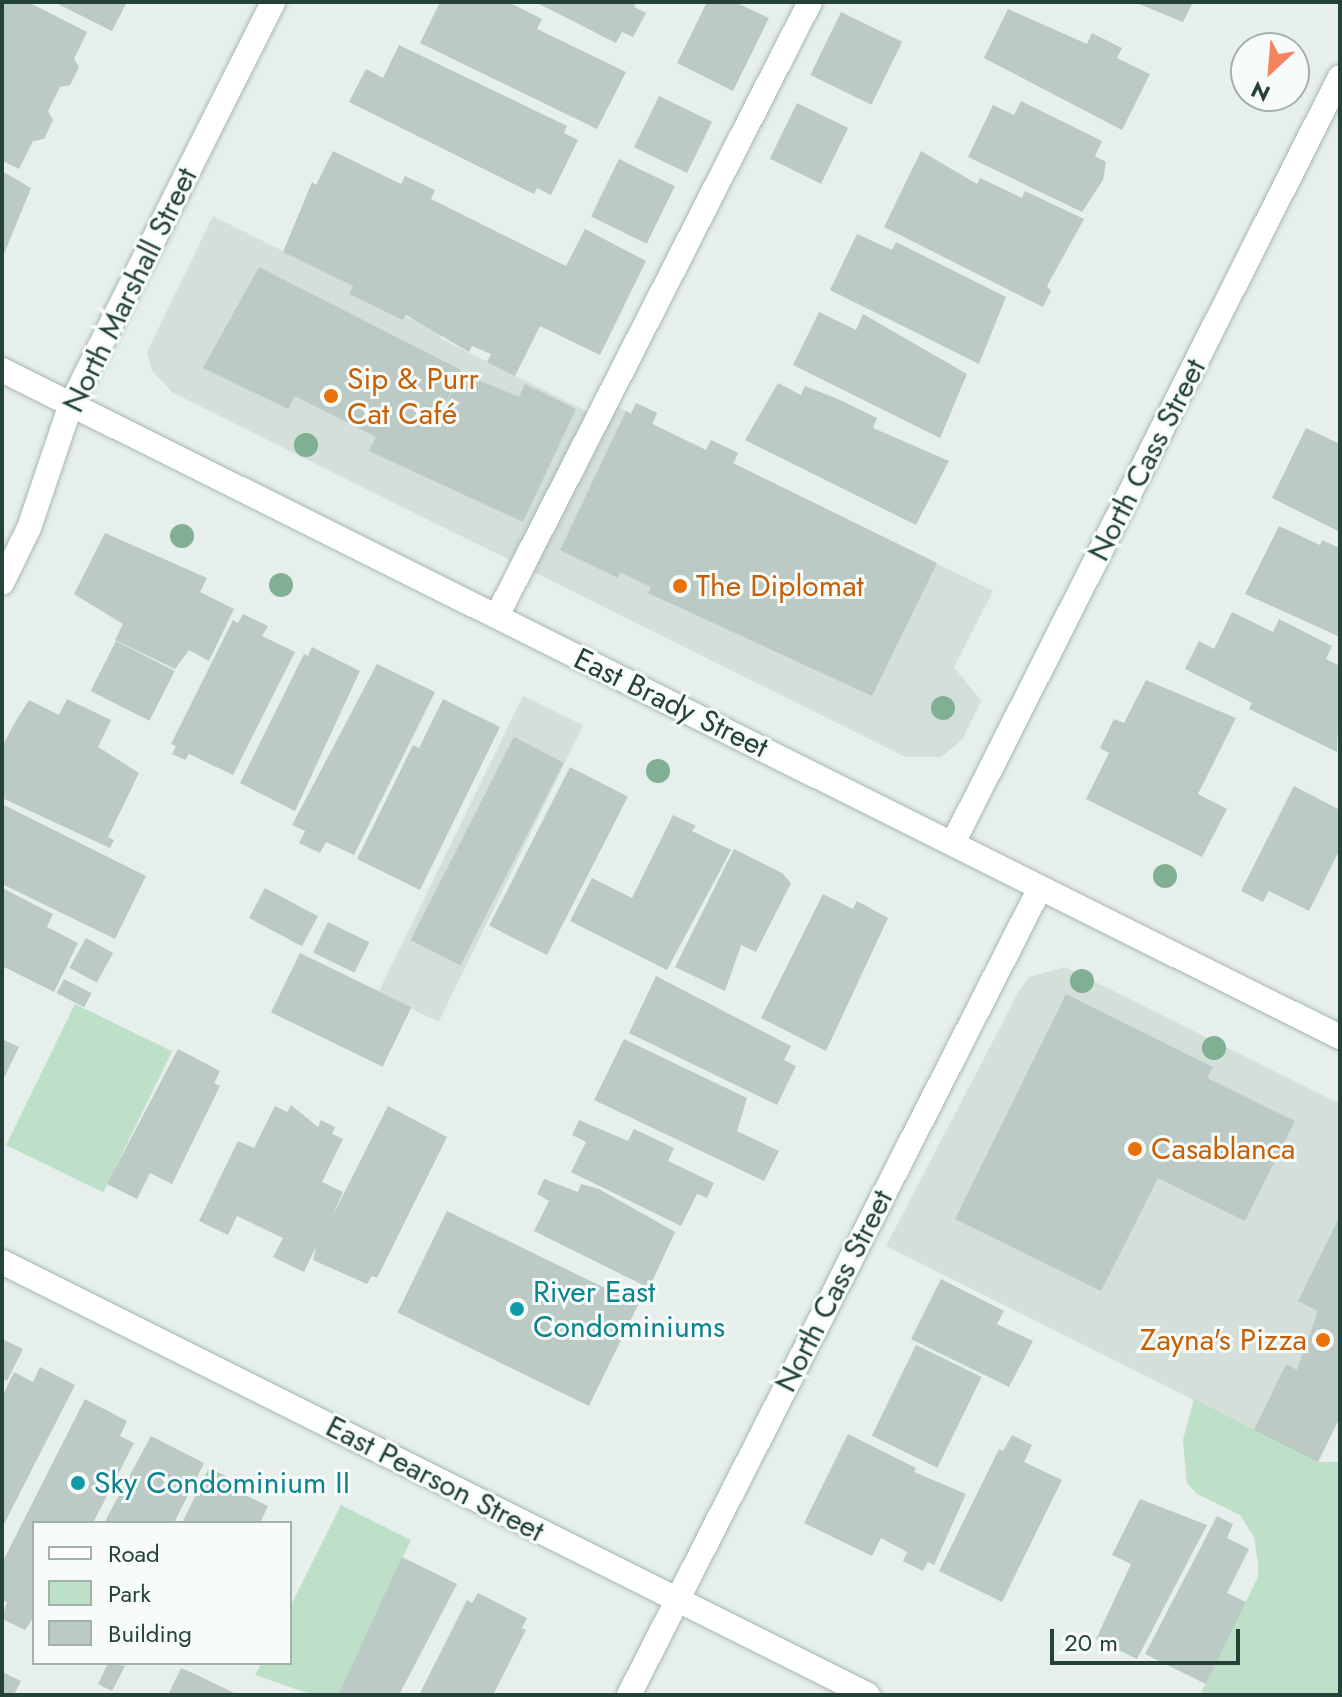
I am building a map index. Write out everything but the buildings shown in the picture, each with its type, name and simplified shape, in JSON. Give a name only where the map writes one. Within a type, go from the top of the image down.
[{"type":"street","name":"North Marshall Street","points":[[2,583],[29,528],[71,404],[273,2]]},
{"type":"street","points":[[497,616],[810,2]]},
{"type":"street","name":"North Cass Street","points":[[953,843],[1340,77]]},
{"type":"street","name":"East Brady Street","points":[[2,370],[1340,1037]]},
{"type":"street","name":"North Cass Street","points":[[629,1695],[1040,888]]},
{"type":"street","name":"East Pearson Street","points":[[2,1262],[868,1695]]},
{"type":"shaded area","points":[[213,216],[353,286],[349,294],[443,332],[440,338],[588,412],[605,401],[631,413],[636,403],[657,413],[653,424],[706,450],[711,440],[738,453],[734,464],[993,591],[954,667],[981,701],[962,740],[941,757],[906,757],[173,393],[152,371],[147,352]]},
{"type":"shaded area","points":[[523,696],[583,725],[439,1022],[378,993]]},
{"type":"shaded area","points":[[1065,967],[1340,1104],[1340,1417],[1318,1462],[886,1246],[1018,993],[1029,977]]},
{"type":"green space","points":[[75,1004],[172,1051],[103,1192],[6,1145]]},
{"type":"green space","points":[[1194,1399],[1318,1462],[1340,1462],[1340,1695],[1200,1695],[1258,1577],[1258,1563],[1254,1537],[1240,1515],[1197,1494],[1187,1483],[1183,1440]]},
{"type":"green space","points":[[341,1505],[411,1540],[338,1695],[313,1695],[255,1675],[261,1665],[292,1665],[292,1603]]},
{"type":"place","name":"Sip & Purr Cat Café","points":[[331,396]]},
{"type":"place","name":"The Diplomat","points":[[680,586]]},
{"type":"place","name":"Casablanca","points":[[1135,1149]]},
{"type":"place","name":"River East Condominiums","points":[[517,1309]]},
{"type":"place","name":"Zayna's Pizza","points":[[1323,1340]]},
{"type":"place","name":"Sky Condominium II","points":[[78,1483]]}]
